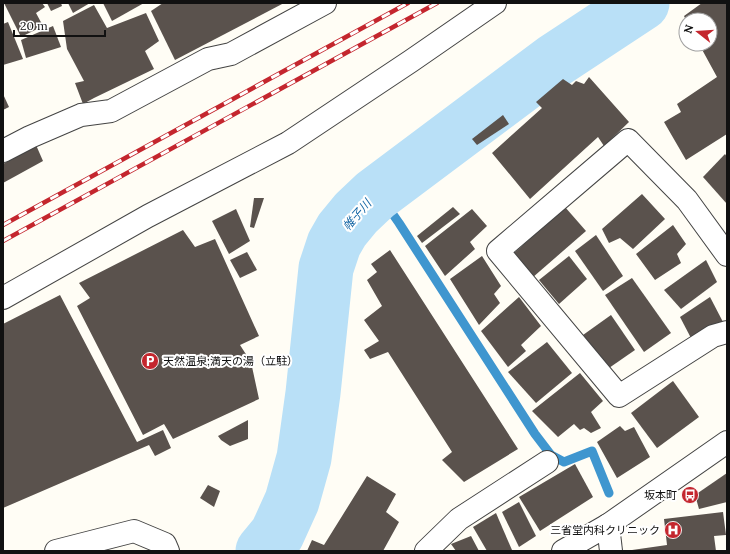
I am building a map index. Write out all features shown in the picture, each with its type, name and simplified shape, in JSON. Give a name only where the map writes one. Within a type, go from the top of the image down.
[{"type":"street","points":[[3,151],[30,136],[81,115],[111,111],[208,60],[231,54],[325,3]]},
{"type":"street","points":[[3,298],[148,216],[288,143],[496,3]]},
{"type":"street","points":[[727,255],[687,200],[628,140],[498,251],[619,396],[713,336],[727,332]]},
{"type":"street","points":[[563,551],[608,525],[727,442]]},
{"type":"street","points":[[426,551],[458,519],[547,462]]},
{"type":"street","points":[[608,525],[611,551]]},
{"type":"street","points":[[56,551],[134,531],[167,548]]},
{"type":"building","points":[[4,3],[42,3],[45,7],[36,13],[43,26],[21,37]]},
{"type":"building","points":[[47,3],[61,3],[62,6],[51,11]]},
{"type":"building","points":[[68,3],[90,3],[73,13]]},
{"type":"building","points":[[103,3],[144,3],[112,21]]},
{"type":"building","points":[[163,3],[284,3],[175,60],[151,11]]},
{"type":"building","points":[[702,3],[727,3],[727,134],[686,160],[664,122],[681,112],[677,104],[717,77],[703,52],[718,52],[718,12],[690,12]]},
{"type":"building","points":[[94,5],[107,28],[146,13],[159,41],[145,51],[154,69],[83,104],[75,83],[84,81],[67,49],[63,21]]},
{"type":"building","points":[[8,22],[23,59],[3,65],[3,24]]},
{"type":"building","points":[[53,26],[61,47],[26,58],[21,40]]},
{"type":"building","points":[[589,77],[629,122],[604,146],[598,137],[530,199],[492,153],[542,108],[536,102],[563,79],[572,85],[576,81],[584,84]]},
{"type":"building","points":[[3,94],[9,107],[3,110]]},
{"type":"building","points":[[503,115],[509,124],[477,145],[472,139]]},
{"type":"building","points":[[36,145],[43,161],[3,183],[3,164]]},
{"type":"building","points":[[725,154],[727,157],[727,204],[703,177]]},
{"type":"building","points":[[642,194],[665,219],[633,249],[620,238],[609,243],[602,229]]},
{"type":"building","points":[[254,198],[264,198],[254,228],[250,227]]},
{"type":"building","points":[[453,207],[460,214],[422,243],[417,236]]},
{"type":"building","points":[[565,207],[586,231],[532,278],[513,254]]},
{"type":"building","points":[[236,209],[250,241],[229,254],[212,221]]},
{"type":"building","points":[[472,209],[487,226],[470,242],[475,249],[445,276],[425,246]]},
{"type":"building","points":[[673,225],[686,244],[677,254],[681,263],[655,280],[636,254]]},
{"type":"building","points":[[183,230],[195,247],[215,239],[259,336],[240,345],[251,362],[259,399],[173,439],[164,424],[143,435],[77,306],[90,298],[79,283]]},
{"type":"building","points":[[596,235],[623,276],[603,291],[575,251]]},
{"type":"building","points":[[390,250],[518,449],[464,482],[442,460],[452,452],[388,352],[370,359],[364,350],[379,341],[364,320],[382,306],[367,280],[377,272],[371,264]]},
{"type":"building","points":[[247,252],[257,270],[240,278],[230,260]]},
{"type":"building","points":[[482,256],[501,286],[494,294],[500,303],[479,325],[450,279]]},
{"type":"building","points":[[569,256],[587,279],[559,304],[539,280]]},
{"type":"building","points":[[706,260],[717,282],[681,309],[664,290]]},
{"type":"building","points":[[632,278],[671,333],[644,352],[605,295]]},
{"type":"building","points":[[60,295],[137,442],[163,430],[171,448],[155,456],[149,445],[3,508],[3,324]]},
{"type":"building","points":[[519,297],[541,326],[521,345],[526,351],[508,367],[481,331]]},
{"type":"building","points":[[710,297],[723,322],[692,340],[680,317]]},
{"type":"building","points":[[611,315],[635,350],[609,368],[583,335]]},
{"type":"building","points":[[547,342],[572,373],[536,403],[508,372]]},
{"type":"building","points":[[580,373],[603,401],[591,412],[601,428],[591,433],[584,428],[580,430],[574,424],[558,437],[532,411]]},
{"type":"building","points":[[673,381],[699,417],[657,448],[631,413]]},
{"type":"building","points":[[248,420],[248,439],[230,446],[218,436]]},
{"type":"building","points":[[620,426],[625,431],[634,427],[650,457],[617,478],[597,442]]},
{"type":"building","points":[[575,464],[593,497],[540,531],[519,497]]},
{"type":"building","points":[[727,473],[727,502],[699,509],[695,495]]},
{"type":"building","points":[[367,476],[396,494],[386,512],[399,522],[383,551],[307,551],[312,540],[324,545]]},
{"type":"building","points":[[208,485],[220,491],[214,507],[200,498]]},
{"type":"building","points":[[519,502],[536,536],[519,547],[502,512]]},
{"type":"building","points":[[723,512],[726,535],[714,536],[716,551],[632,551],[667,545],[664,519]]},
{"type":"building","points":[[496,513],[512,550],[511,551],[487,551],[473,527]]},
{"type":"building","points":[[471,536],[479,551],[456,551],[451,544]]},
{"type":"waterway","name":"帷子川","points":[[263,551],[277,534],[292,501],[304,458],[313,393],[326,268],[334,244],[342,230],[356,213],[375,195],[554,61],[642,3]]},
{"type":"waterway","points":[[378,193],[399,223],[535,434],[551,455],[564,462],[592,451],[609,493]]},
{"type":"railway","points":[[3,225],[408,3]]},
{"type":"railway","points":[[3,241],[437,3]]},
{"type":"place","name":"天然温泉;満天の湯（立駐）","points":[[150,361]]},
{"type":"place","name":"坂本町","points":[[690,495]]},
{"type":"place","name":"三省堂内科クリニック","points":[[673,530]]}]
